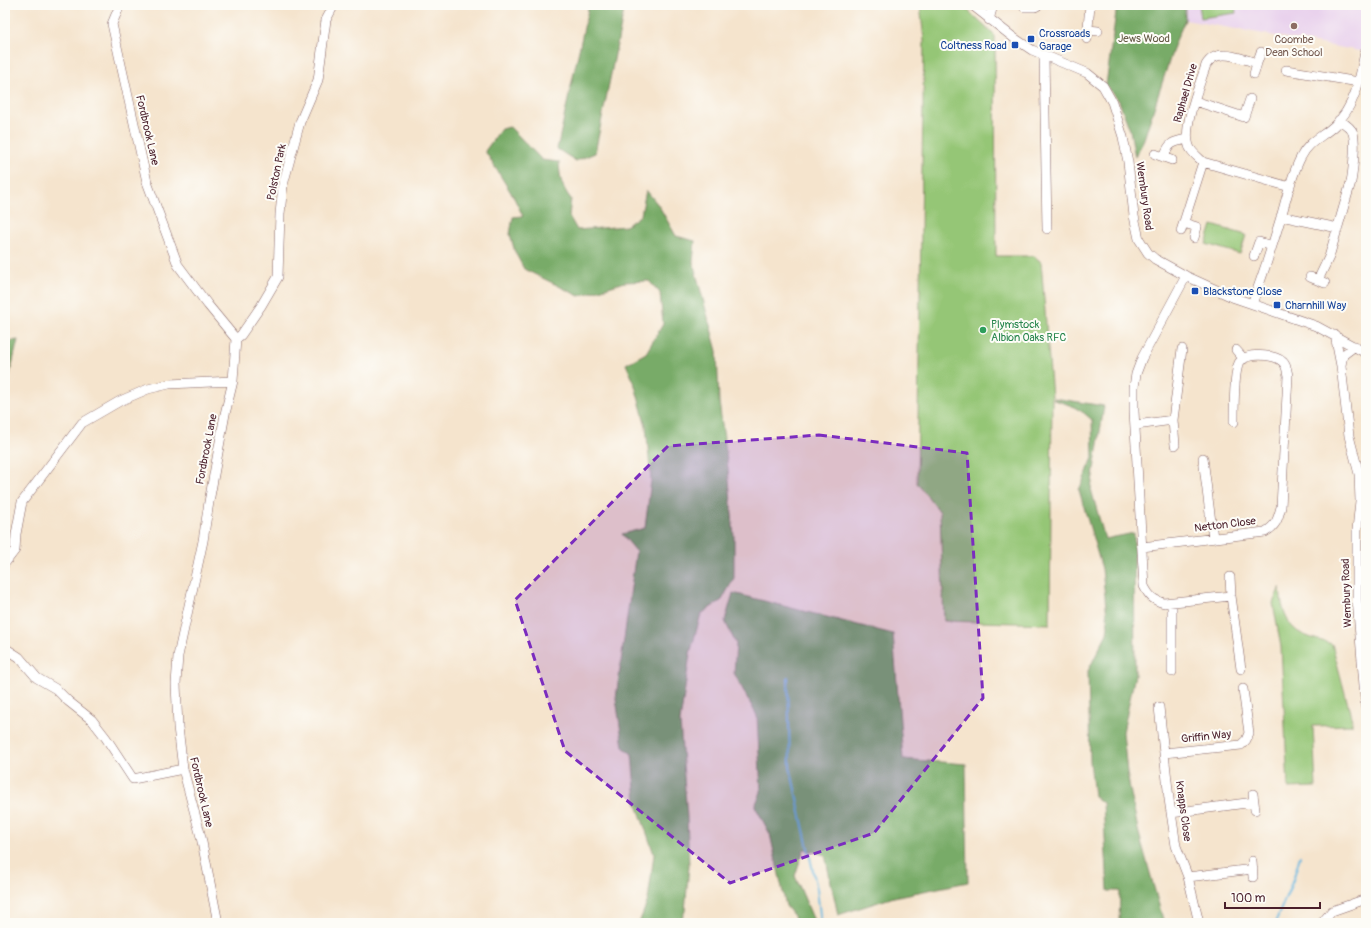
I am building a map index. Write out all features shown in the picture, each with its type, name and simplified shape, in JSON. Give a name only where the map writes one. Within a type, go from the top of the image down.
[{"type":"street","name":"Fordbrook Lane","points":[[120,5],[112,24],[147,182],[178,265],[236,339],[233,381],[225,414],[203,541],[178,656],[176,684],[177,720],[183,769],[201,837],[218,923]]},
{"type":"street","name":"Polston Park","points":[[236,339],[261,306],[278,276],[280,214],[283,186],[300,122],[318,80],[326,20],[334,5]]},
{"type":"street","name":"Wembury Road","points":[[972,5],[989,20],[1014,38],[1044,56],[1086,73],[1096,80],[1108,95],[1112,102],[1123,137],[1128,162],[1134,216],[1139,239],[1148,253],[1155,259],[1186,276],[1232,297],[1291,317],[1335,335],[1341,366],[1349,436],[1362,473],[1357,530],[1357,599],[1366,710]]},
{"type":"street","points":[[989,20],[993,5]]},
{"type":"street","points":[[1090,5],[1088,34],[1098,31]]},
{"type":"street","points":[[1024,7],[1037,9]]},
{"type":"street","points":[[1254,74],[1261,52]]},
{"type":"street","points":[[1252,304],[1282,216],[1298,162],[1306,147],[1334,126],[1354,99],[1365,52]]},
{"type":"street","name":"Raphael Drive","points":[[1203,162],[1189,147],[1187,132],[1206,64],[1209,59],[1216,55],[1225,54],[1257,63]]},
{"type":"street","points":[[1044,56],[1047,229]]},
{"type":"street","points":[[1286,70],[1302,76],[1359,82]]},
{"type":"street","points":[[1195,101],[1243,121],[1250,99]]},
{"type":"street","points":[[1318,280],[1329,257],[1351,182],[1354,134],[1351,129],[1339,120]]},
{"type":"street","points":[[1164,157],[1171,143],[1188,139]]},
{"type":"street","points":[[1194,238],[1198,227],[1182,227],[1203,162],[1290,187]]},
{"type":"street","points":[[1282,216],[1338,228]]},
{"type":"street","points":[[1254,256],[1259,242],[1272,246]]},
{"type":"street","points":[[1186,276],[1151,339],[1136,374],[1134,387],[1144,586],[1148,594],[1155,600],[1164,603],[1231,596]]},
{"type":"street","points":[[1335,335],[1366,353]]},
{"type":"street","points":[[1341,366],[1343,355],[1355,346]]},
{"type":"street","points":[[1175,445],[1173,420],[1174,377],[1182,349]]},
{"type":"street","points":[[1234,422],[1238,412],[1237,371],[1240,363],[1244,359],[1236,350]]},
{"type":"street","name":"Netton Close","points":[[1142,547],[1264,532],[1276,523],[1279,516],[1279,467],[1288,376],[1287,368],[1282,361],[1275,358],[1252,355],[1244,359]]},
{"type":"street","points":[[5,563],[15,550],[16,534],[22,502],[82,423],[120,401],[148,389],[169,384],[233,381]]},
{"type":"street","points":[[1136,425],[1173,420]]},
{"type":"street","points":[[1203,458],[1209,469],[1212,538]]},
{"type":"street","points":[[1230,577],[1231,596],[1242,648],[1241,669]]},
{"type":"street","points":[[1172,603],[1174,665]]},
{"type":"street","points":[[5,648],[19,657],[38,678],[56,689],[68,701],[92,720],[106,738],[133,779],[183,769]]},
{"type":"street","name":"Griffin Way","points":[[1164,753],[1241,745],[1246,740],[1249,733],[1242,715],[1243,689]]},
{"type":"street","name":"Knapps Close","points":[[1159,707],[1164,724],[1164,753],[1170,813],[1176,846],[1188,877],[1199,923]]},
{"type":"street","points":[[1170,813],[1254,802]]},
{"type":"street","points":[[1188,877],[1253,869]]},
{"type":"street","points":[[1322,923],[1332,910],[1366,899]]},
{"type":"highlighted area","points":[[819,435],[967,453],[983,698],[874,833],[730,883],[565,751],[515,600],[668,446]]},
{"type":"shaded area","name":"Coombe Dean School","points":[[1185,5],[1366,5],[1366,52],[1185,20]]},
{"type":"green space","points":[[589,5],[625,5],[595,153],[576,161],[557,149]]},
{"type":"green space","name":"Plymstock Albion Oaks RFC","points":[[920,5],[962,5],[995,36],[996,256],[1034,256],[1041,262],[1052,397],[1050,624],[944,621],[940,512],[917,483],[924,40]]},
{"type":"green space","name":"Jews Wood","points":[[1117,5],[1185,5],[1185,20],[1175,43],[1144,139],[1135,157],[1130,130],[1119,101],[1106,85]]},
{"type":"green space","points":[[1199,5],[1235,5],[1236,13],[1201,18]]},
{"type":"green space","points":[[510,127],[542,160],[559,162],[562,182],[571,199],[569,216],[577,230],[626,226],[641,215],[646,190],[659,206],[676,236],[695,241],[693,262],[717,351],[719,402],[728,468],[734,537],[734,578],[722,600],[701,614],[690,654],[680,722],[689,866],[685,911],[680,923],[639,923],[648,900],[654,854],[636,802],[632,754],[623,747],[616,698],[636,551],[622,534],[645,528],[651,480],[646,426],[634,382],[626,364],[646,353],[663,324],[660,293],[649,281],[625,282],[579,296],[524,269],[515,252],[510,234],[513,217],[523,216],[513,196],[485,151],[501,129]]},
{"type":"green space","points":[[1212,225],[1246,235],[1240,254],[1206,244]]},
{"type":"green space","points":[[18,340],[5,394],[5,342]]},
{"type":"green space","points":[[1054,398],[1104,406],[1091,489],[1105,539],[1134,533],[1135,675],[1123,732],[1127,773],[1138,830],[1164,923],[1119,923],[1120,891],[1108,891],[1103,803],[1094,796],[1090,761],[1088,671],[1107,633],[1108,626],[1102,569],[1079,490],[1093,458],[1092,420],[1079,410],[1070,405],[1054,400]]},
{"type":"green space","points":[[1280,587],[1285,615],[1292,627],[1304,635],[1332,644],[1352,720],[1352,725],[1313,726],[1316,787],[1288,788],[1281,647],[1273,603]]},
{"type":"green space","points":[[733,593],[893,634],[903,759],[966,764],[968,882],[894,897],[838,915],[825,855],[804,849],[795,876],[815,923],[796,923],[794,916],[786,906],[770,834],[755,806],[761,792],[757,716],[734,673],[736,644],[725,621]]},
{"type":"waterway","points":[[788,677],[790,767],[817,889],[821,923]]},
{"type":"waterway","points":[[1275,923],[1293,880],[1300,856]]},
{"type":"place","name":"Coombe Dean School","points":[[1294,26]]},
{"type":"place","name":"Crossroads Garage","points":[[1031,39]]},
{"type":"place","name":"Coltness Road","points":[[1015,45]]},
{"type":"place","name":"Blackstone Close","points":[[1195,291]]},
{"type":"place","name":"Charnhill Way","points":[[1277,305]]},
{"type":"place","name":"Plymstock Albion Oaks RFC","points":[[983,330]]}]
